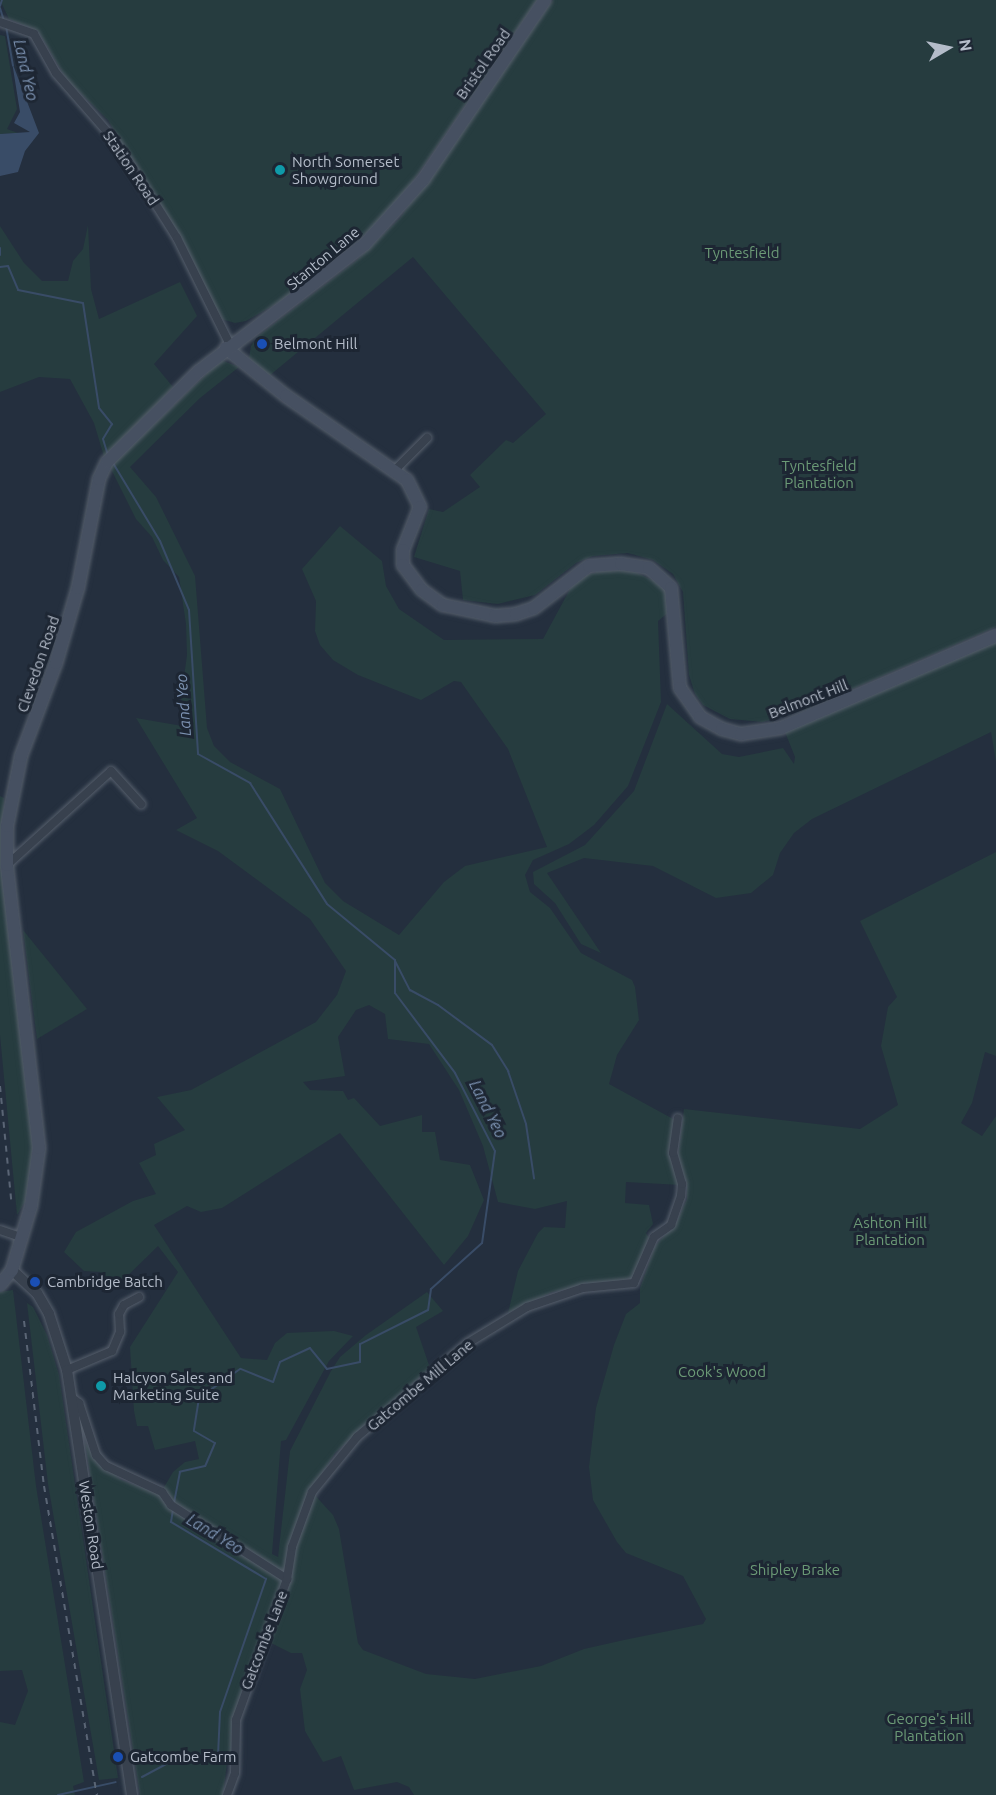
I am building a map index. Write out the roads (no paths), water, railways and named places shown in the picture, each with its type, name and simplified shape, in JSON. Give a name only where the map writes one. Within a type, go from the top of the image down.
[{"type":"main road","name":"Bristol Road","points":[[466,115],[545,0]]},
{"type":"main road","name":"Stanton Lane","points":[[228,346],[296,300],[364,246],[423,180],[466,115]]},
{"type":"main road","name":"Clevedon Road","points":[[0,1285],[12,1270],[36,1173],[38,1126],[7,865],[11,798],[73,608],[99,479],[110,458],[228,346]]},
{"type":"main road","name":"Belmont Hill","points":[[228,346],[286,396],[406,480],[420,507],[403,550],[403,565],[422,590],[443,605],[495,616],[516,614],[534,608],[588,566],[649,568],[671,588],[680,688],[700,717],[722,729],[741,734],[781,728],[996,636]]},
{"type":"street","name":"Station Road","points":[[0,22],[34,34],[56,73],[117,142],[177,238],[228,346]]},
{"type":"street","points":[[394,471],[427,438]]},
{"type":"street","points":[[7,865],[111,771],[141,804]]},
{"type":"street","name":"Gatcombe Mill Lane","points":[[287,1579],[292,1547],[312,1492],[357,1437],[410,1388],[468,1343],[527,1307],[583,1288],[634,1283],[654,1238],[671,1225],[681,1196],[682,1184],[673,1153],[678,1118]]},
{"type":"street","points":[[0,1230],[20,1238]]},
{"type":"street","name":"Weston Road","points":[[12,1270],[37,1293],[49,1314],[68,1370],[132,1795]]},
{"type":"street","points":[[68,1370],[112,1352],[118,1342],[119,1314],[124,1305],[139,1297]]},
{"type":"street","name":"Gatcombe Lane","points":[[72,1398],[79,1403],[96,1455],[121,1476],[162,1492],[173,1506],[287,1579],[236,1720],[235,1773],[227,1795]]},
{"type":"water","points":[[12,62],[39,133],[25,151],[18,172],[0,176],[0,134],[30,132],[14,123],[20,112]]},
{"type":"waterway","name":"Land Yeo","points":[[0,6],[2,0]]},
{"type":"waterway","name":"Land Yeo","points":[[0,8],[4,21]]},
{"type":"waterway","name":"Land Yeo","points":[[6,26],[13,65]]},
{"type":"waterway","name":"Land Yeo","points":[[0,248],[0,255]]},
{"type":"waterway","name":"Land Yeo","points":[[0,267],[8,266],[18,290],[83,303],[99,408],[112,424],[103,439],[108,455]]},
{"type":"waterway","name":"Land Yeo","points":[[113,463],[160,541],[189,610],[198,754],[250,783],[327,904],[395,960],[395,993],[455,1073],[495,1151],[482,1243],[431,1289],[428,1310],[360,1344],[360,1362],[327,1369],[310,1348],[280,1362],[273,1382],[240,1369],[199,1398],[194,1431],[215,1443],[205,1466],[180,1472],[174,1504]]},
{"type":"waterway","points":[[395,961],[410,990],[438,1005],[492,1045],[508,1071],[526,1124],[534,1178]]},
{"type":"waterway","name":"Land Yeo","points":[[142,1777],[185,1754],[218,1756],[220,1712],[266,1579],[171,1522],[173,1510]]},
{"type":"waterway","name":"Land Yeo","points":[[58,1795],[116,1782]]},
{"type":"railway","points":[[0,1086],[11,1199]]},
{"type":"railway","points":[[24,1321],[44,1486],[97,1795]]},
{"type":"place","name":"North Somerset Showground","points":[[280,170]]},
{"type":"place","name":"Belmont Hill","points":[[262,344]]},
{"type":"place","name":"Cambridge Batch","points":[[35,1282]]},
{"type":"place","name":"Halcyon Sales and Marketing Suite","points":[[101,1386]]},
{"type":"place","name":"Gatcombe Farm","points":[[118,1757]]},
{"type":"park label","name":"Tyntesfield","points":[[742,253]]},
{"type":"park label","name":"Tyntesfield Plantation","points":[[819,474]]},
{"type":"park label","name":"Ashton Hill Plantation","points":[[890,1230]]},
{"type":"park label","name":"Cook's Wood","points":[[722,1372]]},
{"type":"park label","name":"Shipley Brake","points":[[795,1570]]},
{"type":"park label","name":"George's Hill Plantation","points":[[929,1726]]}]
